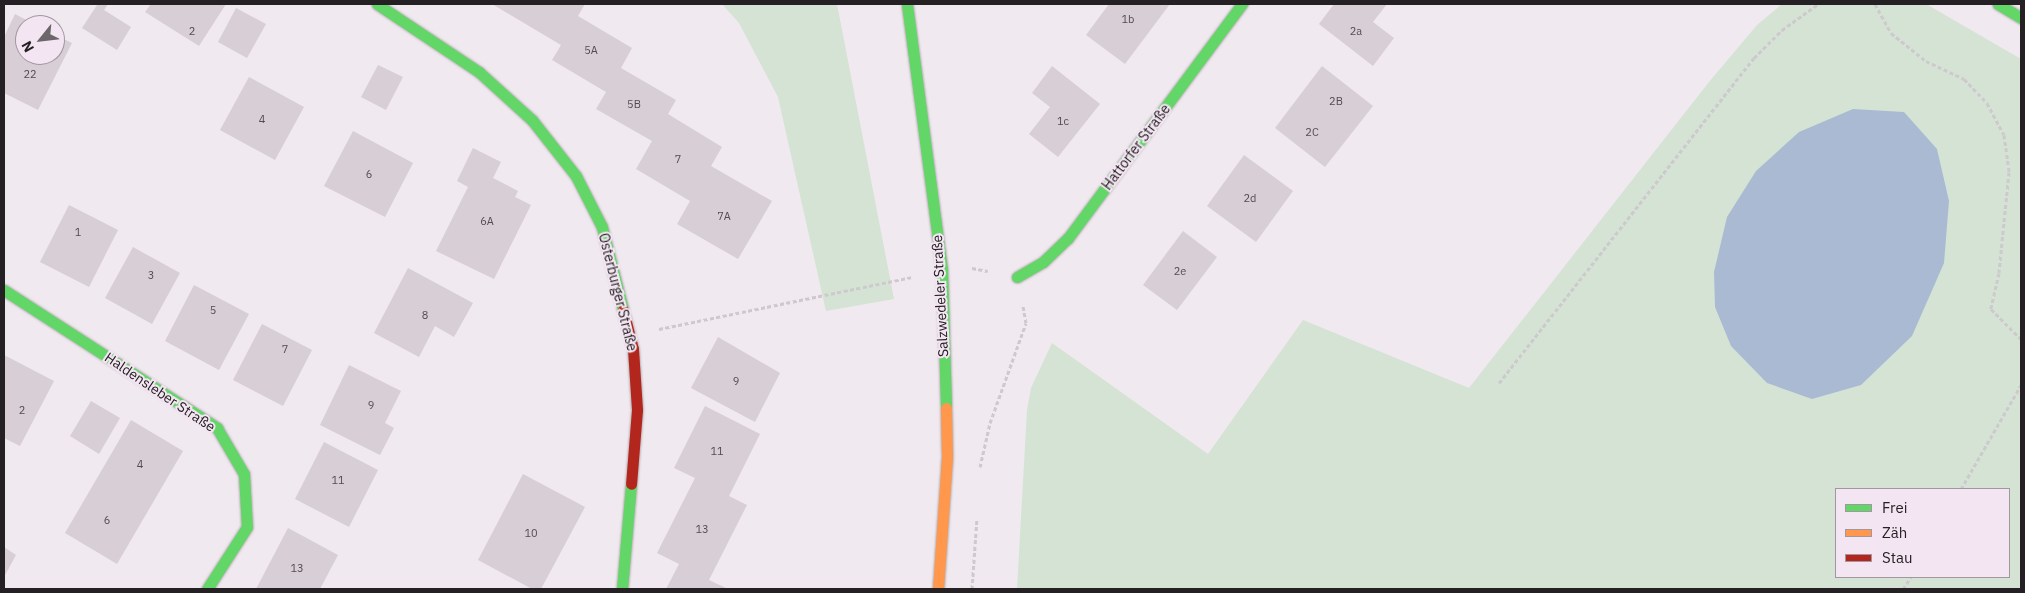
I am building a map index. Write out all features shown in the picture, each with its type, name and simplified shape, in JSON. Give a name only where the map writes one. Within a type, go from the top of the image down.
[{"type":"street","name":"Osterburger Straße","points":[[377,4],[479,72],[532,120],[576,176],[602,227],[631,335],[637,410],[622,589]]},
{"type":"street","name":"Salzwedeler Straße","points":[[907,4],[942,271],[946,456],[938,589]]},
{"type":"street","name":"Hattorfer Straße","points":[[1017,277],[1044,262],[1068,238],[1242,4]]},
{"type":"street","points":[[1998,4],[2021,18]]},
{"type":"street","name":"Haldensleber Straße","points":[[4,290],[218,428],[244,474],[247,526],[207,589]]},
{"type":"path","points":[[1499,383],[1754,58],[1782,30],[1818,4]]},
{"type":"path","points":[[1875,4],[1892,34],[1926,61],[1964,79],[1987,102],[2004,135],[2009,172],[1999,273],[1991,310],[2021,339]]},
{"type":"path","points":[[910,268],[911,286]]},
{"type":"path","points":[[631,335],[942,271],[973,268],[1017,277],[1026,323],[990,423],[979,476]]},
{"type":"path","points":[[1962,488],[2021,385]]},
{"type":"path","points":[[972,589],[977,512]]},
{"type":"path","points":[[1903,589],[1909,578]]},
{"type":"green space","points":[[722,4],[837,4],[894,299],[826,311],[778,97],[739,23]]},
{"type":"green space","points":[[1782,4],[1926,4],[2021,59],[2021,589],[1017,589],[1027,410],[1031,388],[1052,343],[1208,454],[1303,320],[1469,388],[1709,82],[1757,25]]},
{"type":"water","points":[[1853,109],[1904,112],[1937,149],[1949,201],[1944,263],[1912,336],[1861,385],[1812,399],[1767,383],[1731,346],[1715,307],[1714,272],[1727,217],[1756,171],[1799,132]]},
{"type":"building","points":[[94,4],[108,4],[104,10],[131,27],[117,50],[82,28],[97,5]]},
{"type":"building","points":[[151,4],[226,4],[199,46],[145,12]]},
{"type":"building","points":[[492,4],[585,4],[578,16],[632,48],[621,68],[676,100],[668,114],[722,147],[711,166],[772,201],[738,259],[677,224],[690,201],[636,169],[652,141],[596,109],[606,92],[552,60],[561,45]]},
{"type":"building","points":[[1109,4],[1170,4],[1125,64],[1086,35]]},
{"type":"building","points":[[1334,4],[1387,4],[1373,22],[1394,38],[1373,66],[1319,24]]},
{"type":"building","points":[[236,8],[266,24],[247,58],[218,42]]},
{"type":"building","points":[[15,14],[17,15],[15,15],[15,65],[61,65],[38,110],[4,93],[4,37]]},
{"type":"building","points":[[65,40],[72,43],[65,57]]},
{"type":"building","points":[[378,65],[403,77],[386,110],[361,97]]},
{"type":"building","points":[[1052,66],[1100,104],[1058,157],[1029,134],[1050,107],[1032,93]]},
{"type":"building","points":[[1322,66],[1373,106],[1325,167],[1275,128]]},
{"type":"building","points":[[249,77],[304,107],[275,160],[220,130]]},
{"type":"building","points":[[353,131],[413,163],[385,217],[324,186]]},
{"type":"building","points":[[473,148],[501,162],[493,178],[518,191],[515,197],[531,205],[494,279],[436,251],[468,187],[457,181]]},
{"type":"building","points":[[1244,155],[1293,191],[1256,242],[1207,206]]},
{"type":"building","points":[[69,205],[118,230],[89,287],[40,262]]},
{"type":"building","points":[[1183,231],[1217,257],[1177,310],[1143,285]]},
{"type":"building","points":[[133,247],[180,273],[152,324],[105,298]]},
{"type":"building","points":[[408,268],[473,303],[454,337],[435,326],[419,357],[374,333]]},
{"type":"building","points":[[194,285],[249,314],[219,370],[165,341]]},
{"type":"building","points":[[262,324],[312,350],[283,406],[233,380]]},
{"type":"building","points":[[718,337],[780,373],[755,422],[691,388]]},
{"type":"building","points":[[4,355],[54,381],[20,446],[4,438]]},
{"type":"building","points":[[349,365],[401,391],[385,423],[394,428],[380,455],[320,425]]},
{"type":"building","points":[[91,401],[120,418],[99,454],[70,436]]},
{"type":"building","points":[[705,406],[760,434],[729,496],[747,505],[709,580],[728,589],[666,589],[679,564],[657,553],[695,478],[674,468]]},
{"type":"building","points":[[131,420],[183,451],[117,564],[65,533]]},
{"type":"building","points":[[324,442],[378,470],[349,527],[295,499]]},
{"type":"building","points":[[523,474],[585,507],[541,589],[532,589],[478,560]]},
{"type":"building","points":[[288,528],[338,555],[320,589],[256,589]]},
{"type":"building","points":[[4,547],[16,555],[4,577]]},
{"type":"traffic: fast","points":[[377,4],[479,72],[532,120],[576,176],[602,227],[623,310]]},
{"type":"traffic: fast","points":[[907,4],[942,271],[946,408]]},
{"type":"traffic: fast","points":[[1017,277],[1043,262],[1068,238],[1242,4]]},
{"type":"traffic: fast","points":[[1998,4],[2021,18]]},
{"type":"traffic: fast","points":[[4,290],[217,428],[244,474],[247,527],[207,589]]},
{"type":"traffic: fast","points":[[622,589],[631,484]]},
{"type":"traffic: slow","points":[[938,589],[947,456],[946,408]]},
{"type":"traffic: jam","points":[[623,310],[633,349],[637,410],[631,484]]}]
